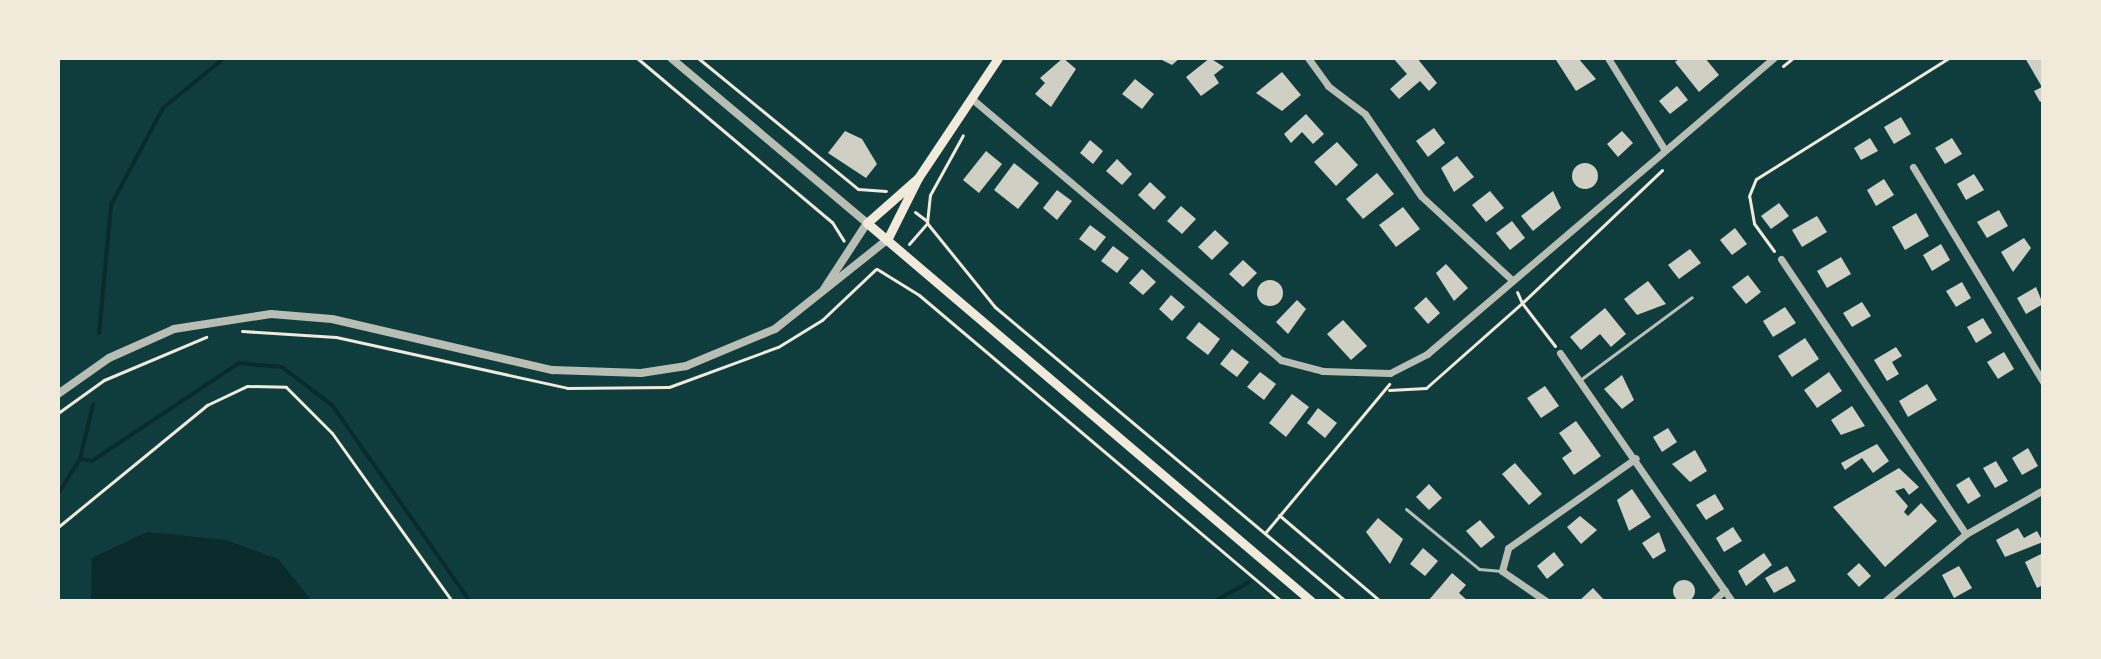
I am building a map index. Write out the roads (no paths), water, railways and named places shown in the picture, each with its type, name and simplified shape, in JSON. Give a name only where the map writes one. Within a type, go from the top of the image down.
[{"type":"main road","points":[[887,240],[908,207],[918,178],[998,58]]},
{"type":"main road","points":[[918,178],[867,223],[1311,601]]},
{"type":"street","points":[[671,58],[867,223],[821,295]]},
{"type":"street","points":[[1308,58],[1328,86],[1365,114],[1421,196],[1511,279]]},
{"type":"street","points":[[1608,58],[1663,147]]},
{"type":"street","points":[[971,98],[1281,360],[1323,371],[1390,373],[1427,354],[1663,147],[1774,58]]},
{"type":"street","points":[[1913,167],[2043,382]]},
{"type":"street","points":[[58,394],[139,343],[226,316],[332,319],[552,370],[641,373],[745,345],[821,295],[887,240]]},
{"type":"street","points":[[1781,259],[1966,534]]},
{"type":"street","points":[[1560,353],[1636,458],[1732,601]]},
{"type":"street","points":[[1546,601],[1502,571],[1508,548],[1636,458]]},
{"type":"street","points":[[1885,601],[1966,534],[2043,490]]},
{"type":"street","points":[[1713,601],[1725,590]]},
{"type":"lane","points":[[1580,380],[1692,297]]},
{"type":"lane","points":[[1406,509],[1479,569],[1502,571]]},
{"type":"water","points":[[147,532],[226,540],[278,559],[312,601],[91,601],[92,558]]},
{"type":"waterway","points":[[99,333],[111,205],[163,108],[224,58]]},
{"type":"waterway","points":[[80,459],[92,461],[239,363],[282,367],[332,405],[470,601]]},
{"type":"waterway","points":[[58,494],[80,459],[93,405]]},
{"type":"waterway","points":[[1215,601],[1249,582]]}]
